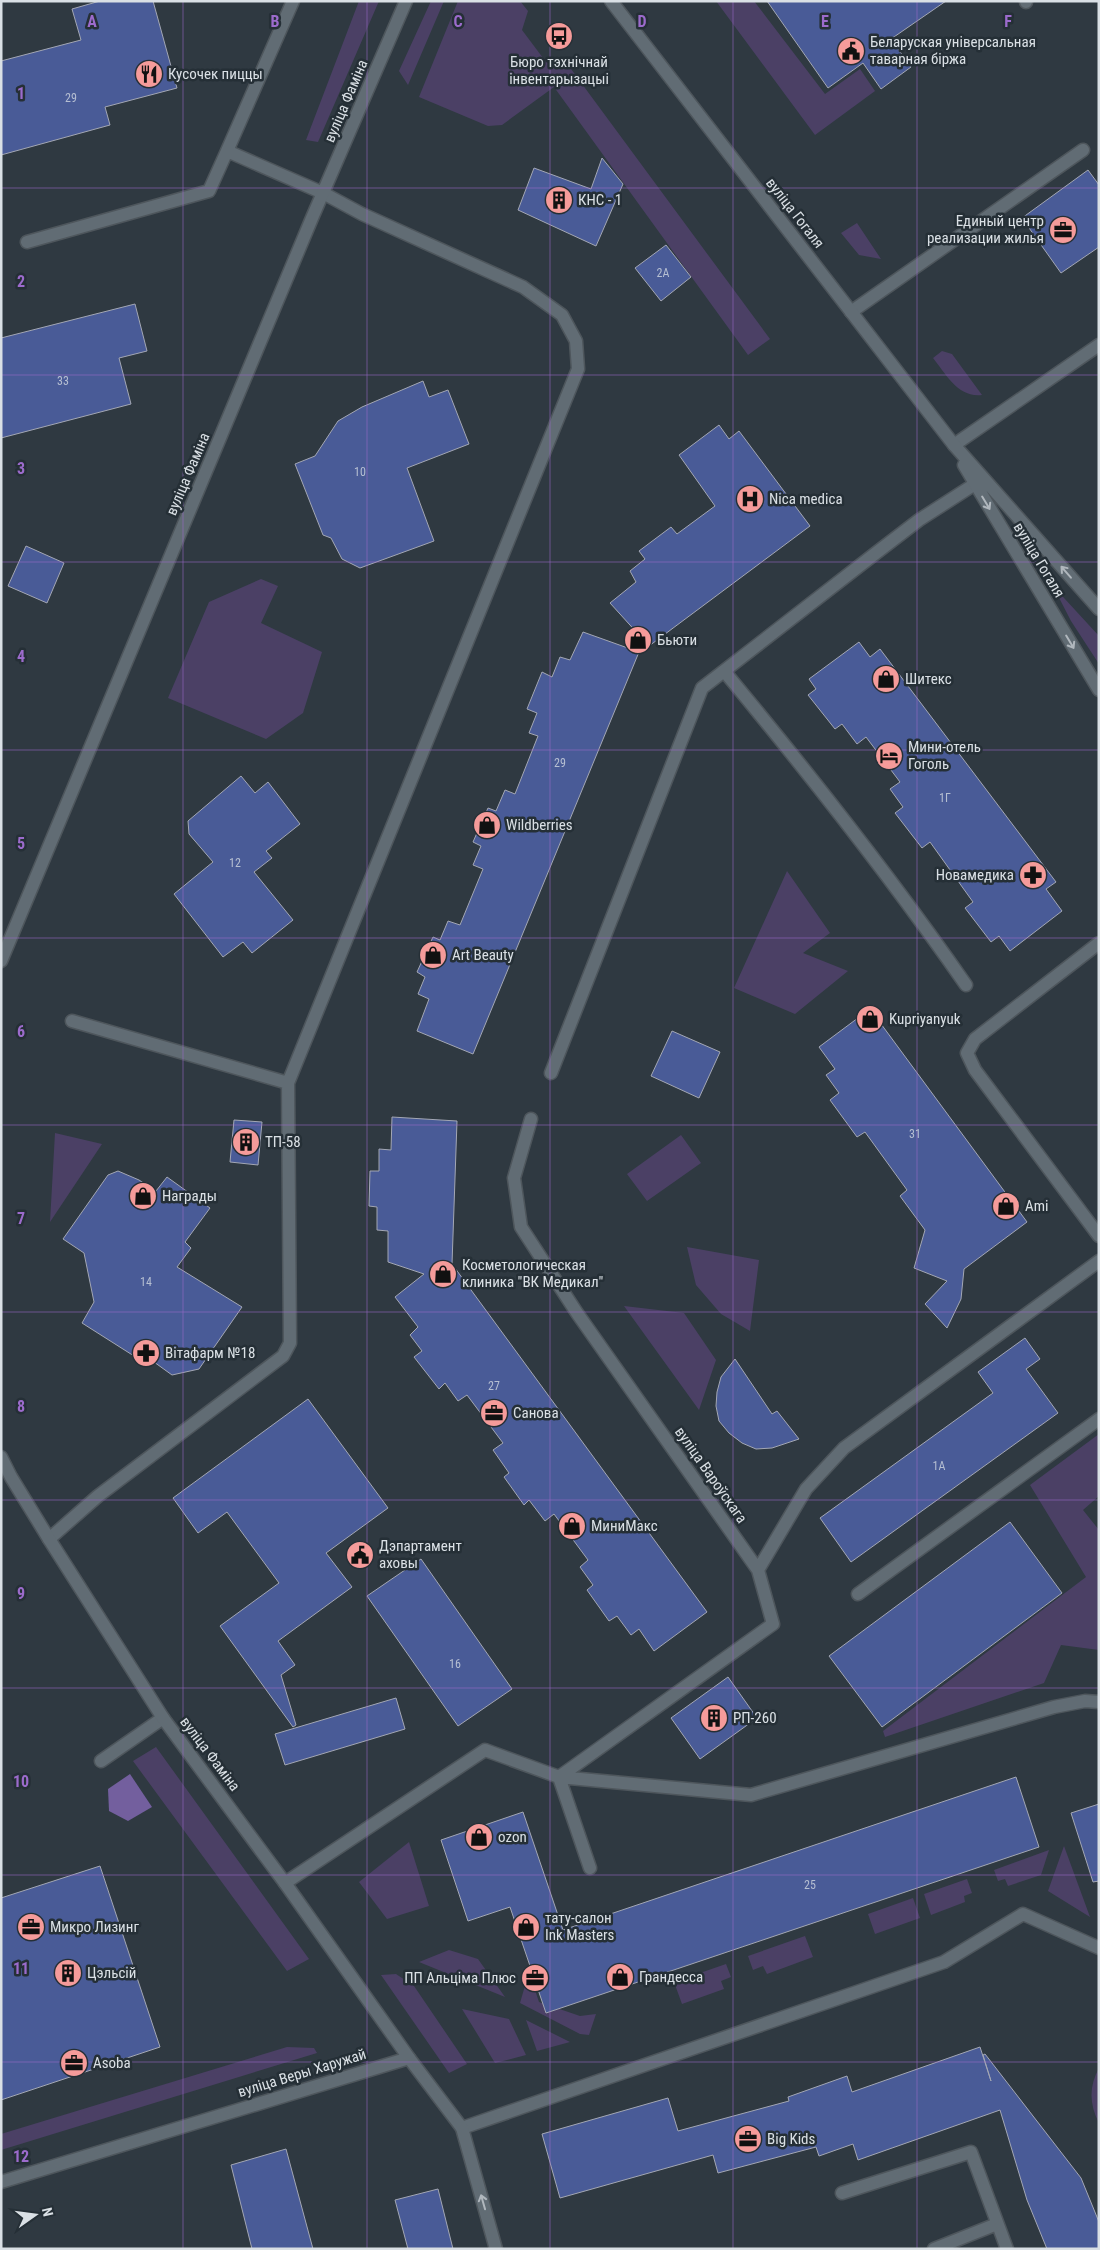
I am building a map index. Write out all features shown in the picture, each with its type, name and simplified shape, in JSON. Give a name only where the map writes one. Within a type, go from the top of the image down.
[{"type":"street","points":[[28,242],[209,191],[292,1]]},
{"type":"street","name":"вуліца Фаміна","points":[[1,961],[323,193],[406,1]]},
{"type":"street","name":"вуліца Гогаля","points":[[612,1],[954,445],[1099,609]]},
{"type":"street","points":[[851,312],[1083,150]]},
{"type":"street","points":[[49,1539],[106,1491],[283,1356],[290,1343],[288,1084],[578,369],[576,342],[562,315],[523,287],[362,214],[323,193],[227,151]]},
{"type":"street","points":[[954,445],[1099,346]]},
{"type":"street","name":"вуліца Гогаля","points":[[954,445],[975,484],[1099,690]]},
{"type":"street","points":[[551,1073],[702,688],[905,531],[975,484]]},
{"type":"street","points":[[724,671],[825,796],[966,984]]},
{"type":"street","points":[[1099,943],[975,1039],[967,1053],[975,1070],[1099,1236]]},
{"type":"street","points":[[72,1021],[288,1084]]},
{"type":"street","name":"вуліца Вароўскага","points":[[531,1119],[514,1178],[521,1227],[577,1313],[758,1570],[774,1624],[560,1777]]},
{"type":"street","points":[[758,1570],[806,1488],[844,1448],[1099,1261]]},
{"type":"street","points":[[858,1594],[1099,1419]]},
{"type":"street","name":"вуліца Фаміна","points":[[1,1458],[49,1539],[163,1718],[285,1883],[409,2058]]},
{"type":"street","points":[[285,1883],[485,1750],[560,1777],[751,1795],[1054,1707],[1085,1701],[1099,1702]]},
{"type":"street","points":[[101,1761],[163,1718]]},
{"type":"street","points":[[560,1777],[590,1868]]},
{"type":"street","points":[[462,2128],[944,1962],[1023,1914],[1099,1948]]},
{"type":"street","points":[[409,2058],[462,2128],[496,2249]]},
{"type":"street","name":"вуліца Веры Харужай","points":[[1,2182],[409,2058]]},
{"type":"street","points":[[842,2193],[971,2152],[1007,2249]]},
{"type":"street","points":[[934,2249],[997,2224]]},
{"type":"shaded area","points":[[359,1],[379,1],[318,142],[306,140]]},
{"type":"shaded area","points":[[431,1],[444,1],[408,85],[399,71]]},
{"type":"shaded area","points":[[458,1],[520,1],[528,11],[522,30],[546,62],[571,69],[770,339],[748,355],[554,87],[502,125],[488,126],[419,97]]},
{"type":"shaded area","points":[[716,1],[754,1],[825,94],[860,69],[875,91],[815,135]]},
{"type":"shaded area","points":[[857,223],[881,259],[859,255],[841,233]]},
{"type":"shaded area","points":[[942,351],[952,354],[982,395],[966,393],[953,384],[933,358]]},
{"type":"shaded area","points":[[261,579],[278,586],[261,623],[322,652],[303,713],[266,739],[168,698],[209,602]]},
{"type":"shaded area","points":[[1053,586],[1099,636],[1099,664],[1071,621]]},
{"type":"shaded area","points":[[787,871],[830,933],[803,953],[848,971],[795,1014],[734,988]]},
{"type":"shaded area","points":[[55,1133],[102,1144],[50,1222]]},
{"type":"shaded area","points":[[681,1135],[701,1163],[647,1201],[627,1174]]},
{"type":"shaded area","points":[[687,1247],[759,1260],[750,1331],[721,1314],[696,1285]]},
{"type":"shaded area","points":[[624,1306],[684,1313],[716,1360],[699,1410]]},
{"type":"shaded area","points":[[1099,1434],[1099,1496],[1083,1510],[1099,1530],[1099,1650],[1061,1645],[1044,1683],[885,1737],[883,1731],[1086,1577],[1030,1485]]},
{"type":"shaded area","points":[[156,1747],[309,1959],[287,1971],[133,1761]]},
{"type":"shaded area","points":[[130,1774],[152,1807],[128,1821],[109,1811],[108,1789]]},
{"type":"shaded area","points":[[409,1842],[429,1906],[387,1919],[359,1882]]},
{"type":"shaded area","points":[[1064,1846],[1090,1917],[1048,1891]]},
{"type":"shaded area","points":[[1049,1850],[1041,1875],[1008,1886],[1005,1879],[998,1881],[994,1870]]},
{"type":"shaded area","points":[[967,1879],[972,1893],[964,1896],[965,1902],[931,1915],[924,1894]]},
{"type":"shaded area","points":[[913,1898],[920,1918],[875,1934],[868,1914]]},
{"type":"shaded area","points":[[805,1936],[813,1957],[767,1974],[763,1966],[753,1970],[748,1956]]},
{"type":"shaded area","points":[[449,1950],[478,1959],[505,1997],[419,1962]]},
{"type":"shaded area","points":[[726,1964],[731,1977],[721,1981],[724,1989],[682,2004],[674,1982]]},
{"type":"shaded area","points":[[529,1972],[539,2002],[580,2016],[596,2014],[589,2035],[580,2034],[520,2003]]},
{"type":"shaded area","points":[[396,1974],[414,1986],[467,2064],[449,2073],[381,1975]]},
{"type":"shaded area","points":[[462,2009],[509,2019],[526,2055],[495,2063]]},
{"type":"shaded area","points":[[526,2020],[570,2042],[537,2051]]},
{"type":"shaded area","points":[[287,2047],[314,2048],[317,2053],[1,2150],[1,2134]]},
{"type":"shaded area","points":[[1099,2068],[1099,2123],[1093,2109],[1092,2088]]},
{"type":"building","points":[[100,1],[153,1],[177,88],[105,107],[110,125],[1,155],[1,61],[81,40],[72,9]]},
{"type":"building","name":"Беларуская універсальная таварная біржа","points":[[767,1],[946,1],[891,39],[911,67],[881,89],[863,63],[828,88]]},
{"type":"building","name":"КНС - 1","points":[[602,158],[623,184],[596,246],[518,210],[534,168],[591,189]]},
{"type":"building","points":[[1088,170],[1099,185],[1099,247],[1061,273],[1022,218]]},
{"type":"building","points":[[666,245],[691,277],[661,301],[635,268]]},
{"type":"building","points":[[135,304],[147,351],[119,358],[131,404],[1,438],[1,338]]},
{"type":"building","points":[[423,381],[429,397],[448,390],[469,444],[407,468],[434,541],[360,568],[342,559],[331,538],[323,535],[295,464],[315,456],[338,421],[362,407]]},
{"type":"building","points":[[719,425],[729,439],[739,431],[810,526],[649,646],[610,603],[636,582],[630,571],[645,559],[639,551],[671,527],[677,534],[715,506],[679,455]]},
{"type":"building","points":[[26,546],[64,563],[47,603],[8,586]]},
{"type":"building","points":[[583,632],[639,652],[473,1054],[417,1031],[429,999],[418,994],[425,977],[417,972],[433,937],[440,940],[448,921],[460,925],[483,869],[473,865],[481,846],[473,842],[488,808],[496,811],[505,790],[515,794],[538,736],[529,733],[537,713],[527,709],[542,672],[552,677],[560,657],[570,660]]},
{"type":"building","points":[[859,642],[870,657],[880,649],[1056,882],[1046,889],[1062,911],[1010,951],[999,936],[991,942],[965,908],[973,902],[930,842],[922,848],[895,813],[903,807],[890,789],[900,782],[866,737],[857,744],[842,724],[835,729],[808,695],[816,689],[809,679]]},
{"type":"building","points":[[241,776],[255,793],[268,782],[300,824],[266,851],[272,858],[254,872],[293,920],[252,953],[243,942],[223,957],[174,894],[213,862],[189,834],[188,821]]},
{"type":"building","points":[[870,1009],[1027,1222],[964,1269],[961,1299],[947,1328],[925,1304],[947,1281],[914,1268],[925,1230],[900,1196],[907,1190],[865,1132],[857,1137],[830,1100],[839,1093],[826,1075],[835,1069],[819,1047]]},
{"type":"building","points":[[672,1031],[720,1052],[699,1098],[651,1076]]},
{"type":"building","points":[[392,1117],[457,1121],[452,1264],[707,1612],[654,1651],[639,1629],[631,1635],[617,1616],[609,1621],[587,1590],[593,1585],[580,1567],[588,1560],[554,1514],[545,1521],[529,1500],[524,1505],[504,1477],[509,1473],[493,1450],[503,1443],[467,1395],[458,1401],[445,1383],[439,1389],[414,1357],[422,1351],[410,1335],[418,1327],[395,1297],[424,1274],[388,1262],[388,1231],[377,1230],[377,1207],[369,1206],[370,1171],[379,1171],[379,1149],[391,1150]]},
{"type":"building","name":"ТП-58","points":[[234,1120],[262,1122],[258,1165],[230,1162]]},
{"type":"building","points":[[118,1171],[139,1180],[156,1191],[167,1177],[210,1208],[185,1242],[191,1248],[177,1267],[242,1307],[199,1369],[172,1375],[154,1362],[145,1363],[82,1323],[94,1302],[84,1253],[63,1239],[108,1175]]},
{"type":"building","points":[[1025,1338],[1040,1359],[1026,1369],[1058,1413],[851,1562],[820,1518],[993,1393],[978,1372]]},
{"type":"building","points":[[735,1359],[772,1414],[777,1411],[799,1439],[772,1448],[756,1449],[742,1443],[729,1433],[719,1421],[716,1406],[717,1392],[721,1377]]},
{"type":"building","points":[[308,1399],[388,1508],[326,1553],[352,1587],[278,1641],[295,1665],[281,1675],[296,1725],[293,1727],[220,1626],[279,1583],[227,1512],[198,1533],[173,1498]]},
{"type":"building","points":[[1010,1522],[1062,1593],[882,1727],[829,1656]]},
{"type":"building","points":[[421,1559],[512,1689],[458,1726],[367,1596]]},
{"type":"building","name":"РП-260","points":[[728,1677],[757,1718],[700,1759],[671,1718]]},
{"type":"building","points":[[396,1698],[405,1729],[285,1765],[275,1734]]},
{"type":"building","points":[[1016,1777],[1039,1847],[546,2013],[510,1907],[468,1921],[441,1840],[523,1812],[563,1930]]},
{"type":"building","points":[[1099,1804],[1099,1881],[1093,1882],[1071,1813]]},
{"type":"building","name":"Цэльсій","points":[[100,1866],[160,2047],[1,2100],[1,1898]]},
{"type":"building","points":[[980,2047],[991,2081],[983,2055],[985,2054],[1081,2178],[1099,2222],[1099,2249],[1047,2249],[1027,2200],[1000,2110],[858,2160],[853,2144],[819,2156],[816,2147],[718,2173],[713,2155],[560,2198],[542,2134],[668,2098],[678,2131],[789,2101],[788,2097],[847,2076],[852,2092]]},
{"type":"building","points":[[286,2149],[313,2249],[252,2249],[231,2165]]},
{"type":"building","points":[[438,2189],[453,2249],[408,2249],[395,2200]]},
{"type":"place","name":"Бюро тэхнічнай інвентарызацыі","points":[[559,36]]},
{"type":"place","name":"Беларуская універсальная таварная біржа","points":[[851,51]]},
{"type":"place","name":"Кусочек пиццы","points":[[149,74]]},
{"type":"place","name":"КНС - 1","points":[[559,200]]},
{"type":"place","name":"Единый центр реализации жилья","points":[[1063,230]]},
{"type":"place","name":"Nica medica","points":[[750,499]]},
{"type":"place","name":"Бьюти","points":[[638,640]]},
{"type":"place","name":"Шитекс","points":[[886,679]]},
{"type":"place","name":"Мини-отель Гоголь","points":[[889,756]]},
{"type":"place","name":"Wildberries","points":[[487,825]]},
{"type":"place","name":"Новамедика","points":[[1033,875]]},
{"type":"place","name":"Art Beauty","points":[[433,955]]},
{"type":"place","name":"Kupriyanyuk","points":[[870,1019]]},
{"type":"place","name":"ТП-58","points":[[246,1142]]},
{"type":"place","name":"Награды","points":[[143,1196]]},
{"type":"place","name":"Ami","points":[[1006,1206]]},
{"type":"place","name":"Косметологическая клиника \"ВК Медикал\"","points":[[443,1274]]},
{"type":"place","name":"Вітафарм №18","points":[[146,1353]]},
{"type":"place","name":"Санова","points":[[494,1413]]},
{"type":"place","name":"МиниМакс","points":[[572,1526]]},
{"type":"place","name":"Дэпартамент аховы","points":[[360,1555]]},
{"type":"place","name":"РП-260","points":[[714,1718]]},
{"type":"place","name":"ozon","points":[[479,1837]]},
{"type":"place","name":"Микро Лизинг","points":[[31,1927]]},
{"type":"place","name":"тату-салон Ink Masters","points":[[526,1927]]},
{"type":"place","name":"Цэльсій","points":[[68,1973]]},
{"type":"place","name":"Грандесса","points":[[620,1977]]},
{"type":"place","name":"ПП Альціма Плюс","points":[[535,1978]]},
{"type":"place","name":"Asoba","points":[[74,2063]]},
{"type":"place","name":"Big Kids","points":[[748,2139]]}]
